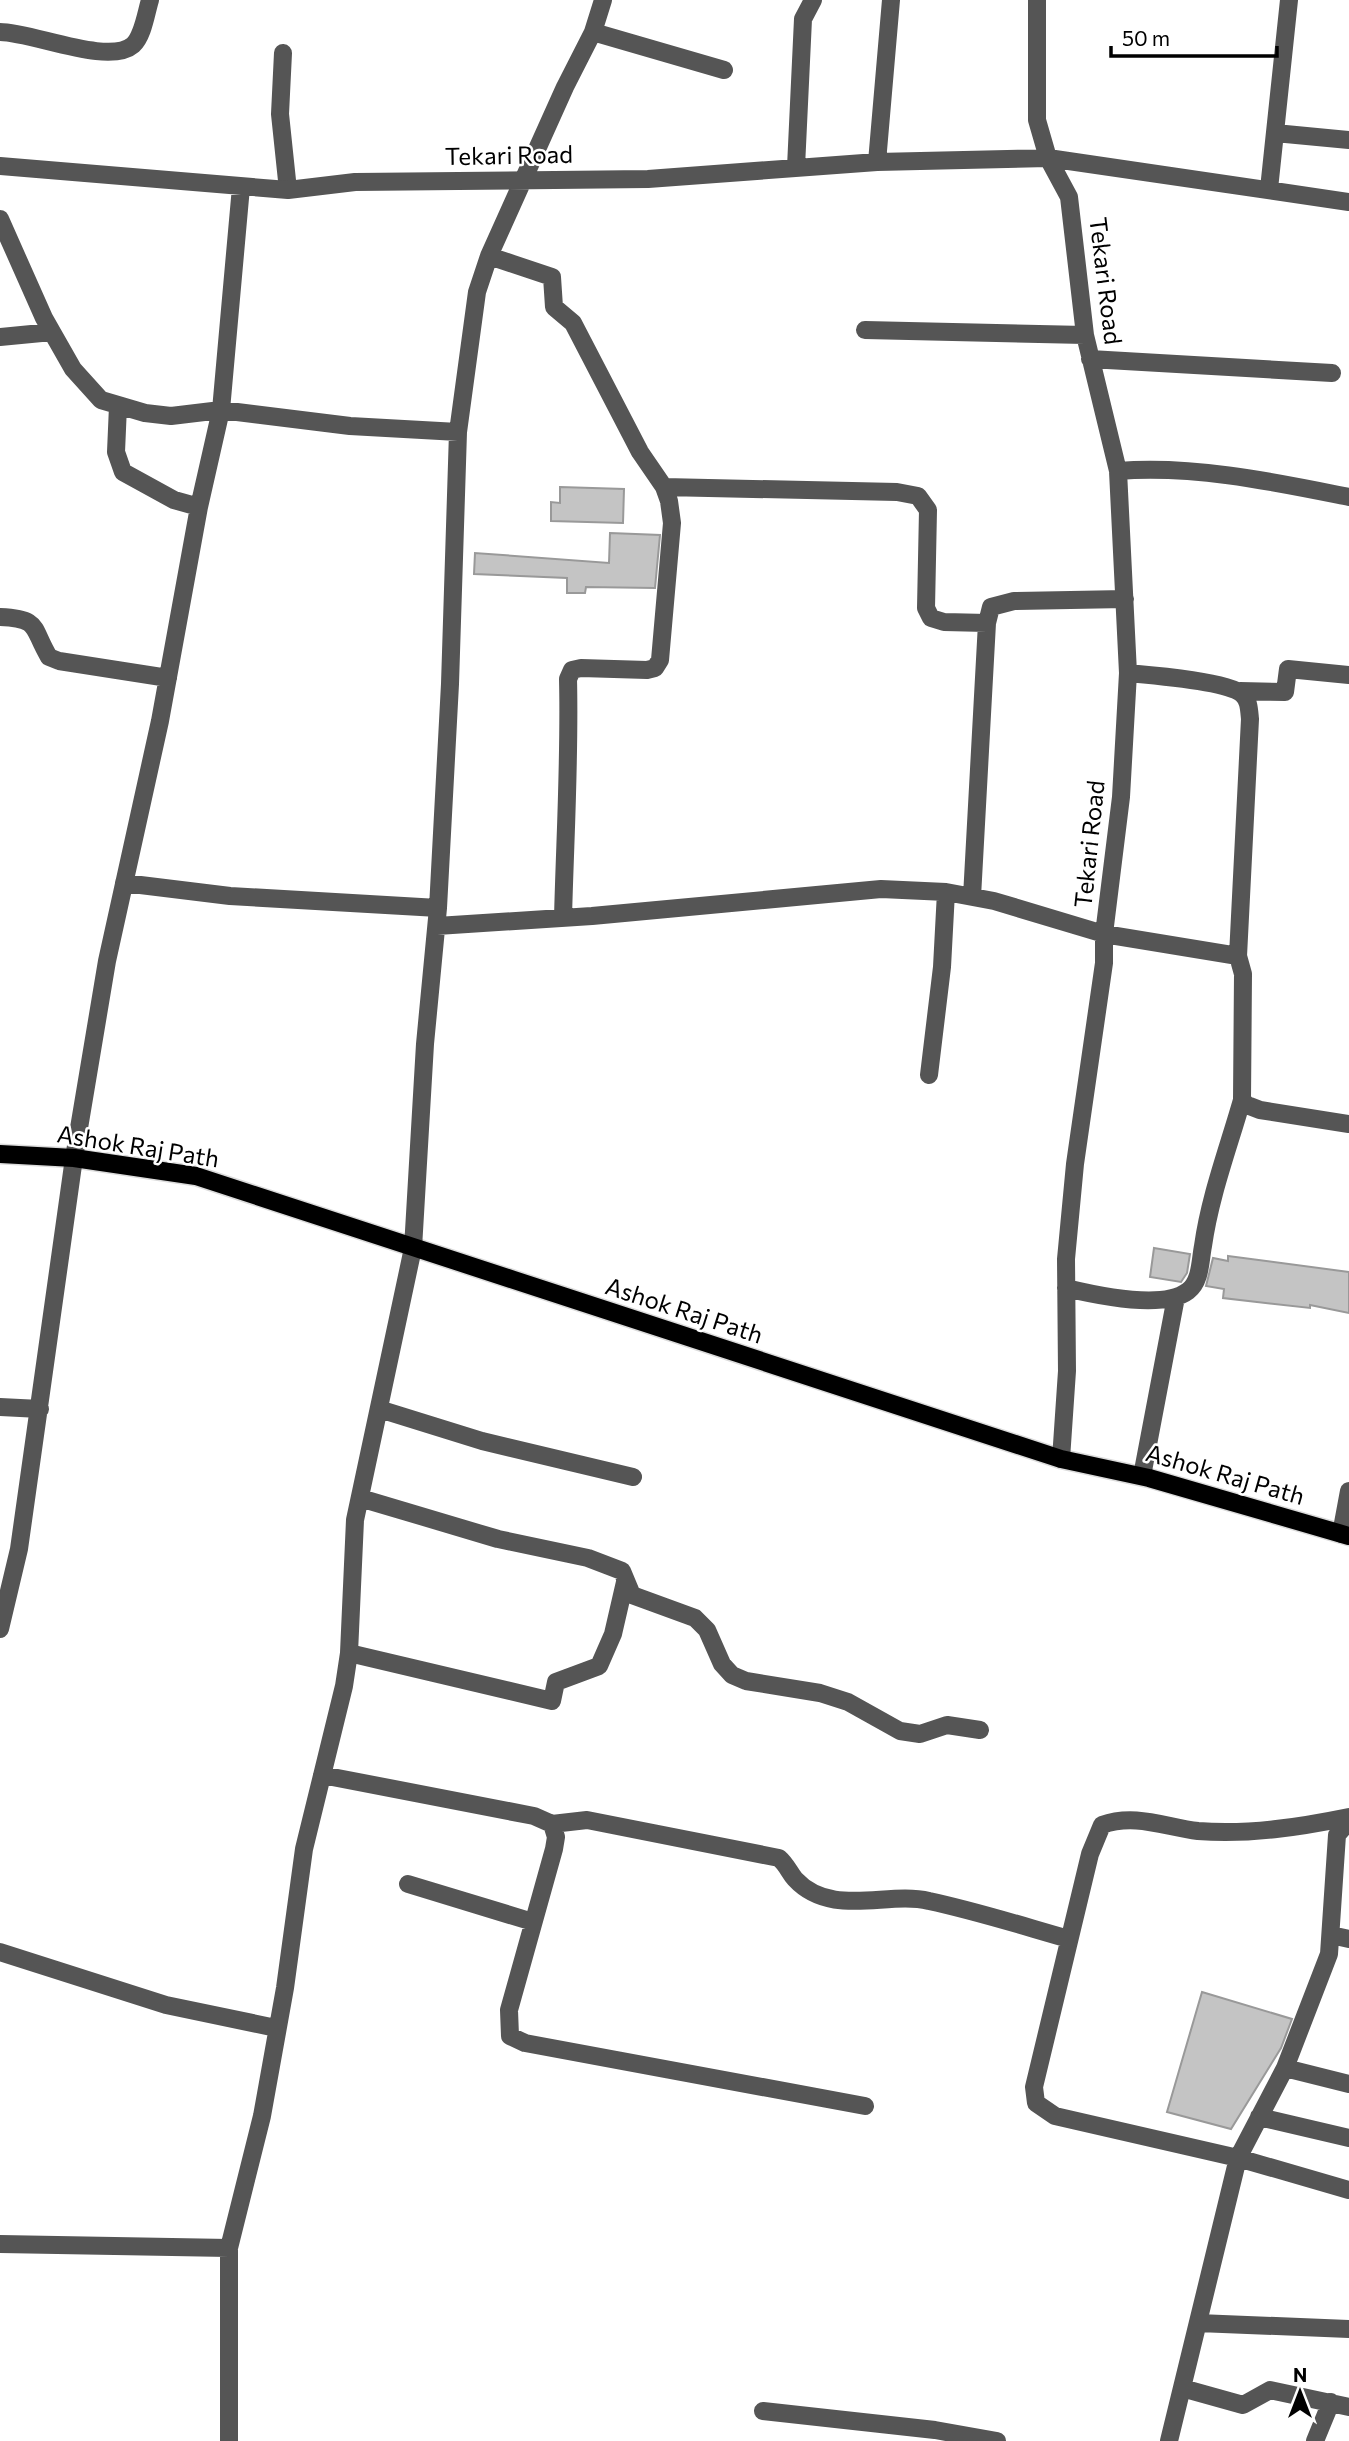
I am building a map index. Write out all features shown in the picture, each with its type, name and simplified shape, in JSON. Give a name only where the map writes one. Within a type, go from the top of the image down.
[{"type":"main road","name":"Ashok Raj Path","points":[[0,1154],[74,1158],[196,1176],[1061,1459],[1142,1476],[1345,1535]]},
{"type":"street","points":[[0,32],[45,38],[107,53],[122,52],[133,45],[139,35],[150,0]]},
{"type":"street","points":[[229,2441],[229,2248],[262,2116],[303,1849],[323,1775],[349,1653],[355,1520],[413,1248],[425,1044],[438,917],[450,684],[458,432],[477,292],[489,256],[565,87],[593,32],[603,0]]},
{"type":"street","points":[[796,167],[803,19],[813,0]]},
{"type":"street","points":[[877,162],[891,0]]},
{"type":"street","points":[[1037,0],[1037,120],[1048,158],[1349,202]]},
{"type":"street","points":[[1269,189],[1289,0]]},
{"type":"street","points":[[593,32],[724,70]]},
{"type":"street","points":[[282,53],[280,114],[288,190]]},
{"type":"street","points":[[1275,133],[1349,141]]},
{"type":"street","name":"Tekari Road","points":[[0,166],[288,190],[355,182],[648,179],[877,162],[1048,158],[1069,197],[1085,335],[1118,471],[1128,673],[1121,797],[1104,934],[1103,970],[1075,1164],[1066,1288],[1067,1371],[1061,1459]]},
{"type":"street","points":[[0,1629],[19,1549],[74,1158],[107,961],[168,678],[199,507],[221,410],[241,187]]},
{"type":"street","points":[[0,219],[52,332],[73,369],[101,400],[171,416],[221,410],[350,426],[458,432]]},
{"type":"street","points":[[489,256],[552,277],[554,307],[573,323],[640,452],[664,486],[672,523],[660,660],[655,668],[647,670],[581,667],[572,670],[568,679],[570,753],[565,818],[564,918]]},
{"type":"street","points":[[865,330],[1085,335]]},
{"type":"street","points":[[0,337],[52,332]]},
{"type":"street","points":[[1090,359],[1332,373]]},
{"type":"street","points":[[118,406],[116,452],[123,472],[174,500],[199,507]]},
{"type":"street","points":[[1118,471],[1150,468],[1198,472],[1349,497]]},
{"type":"street","points":[[664,486],[884,492],[918,496],[928,510],[926,608],[931,618],[944,622],[987,623]]},
{"type":"street","points":[[972,897],[987,623],[991,607],[999,603],[1125,598]]},
{"type":"street","points":[[0,617],[16,618],[35,625],[48,657],[59,661],[168,678]]},
{"type":"street","points":[[1128,673],[1178,678],[1240,691],[1285,692],[1288,669],[1349,675]]},
{"type":"street","points":[[1066,1288],[1110,1298],[1176,1297],[1191,1290],[1198,1276],[1215,1187],[1242,1100],[1243,974],[1238,956],[1250,719],[1248,701],[1240,691]]},
{"type":"street","points":[[124,883],[438,917],[564,918],[881,889],[946,892],[1104,934],[1238,956]]},
{"type":"street","points":[[929,1075],[942,967],[946,892]]},
{"type":"street","points":[[1242,1100],[1260,1110],[1349,1124]]},
{"type":"street","points":[[1142,1476],[1176,1297]]},
{"type":"street","points":[[0,1407],[40,1409]]},
{"type":"street","points":[[379,1409],[482,1441],[633,1477]]},
{"type":"street","points":[[1345,1535],[1349,1491]]},
{"type":"street","points":[[360,1497],[498,1539],[598,1562],[622,1571],[632,1595],[695,1618],[707,1630],[722,1664],[732,1675],[746,1681],[820,1693],[848,1702],[900,1731],[920,1734],[947,1725],[980,1730]]},
{"type":"street","points":[[349,1653],[552,1701],[556,1682],[577,1672],[590,1672],[599,1666],[613,1634],[625,1582]]},
{"type":"street","points":[[323,1775],[534,1816],[552,1824],[587,1820],[779,1858],[788,1866],[795,1879],[820,1894],[843,1901],[927,1900],[1069,1939]]},
{"type":"street","points":[[1349,1819],[1307,1826],[1243,1831],[1197,1830],[1135,1819],[1117,1819],[1102,1825],[1095,1835],[1034,2087],[1036,2103],[1055,2116],[1238,2158],[1349,2190]]},
{"type":"street","points":[[1169,2441],[1238,2158],[1285,2068],[1322,1975],[1331,1936],[1337,1835],[1349,1819]]},
{"type":"street","points":[[552,1824],[556,1838],[554,1849],[509,2010],[510,2036],[525,2043],[865,2106]]},
{"type":"street","points":[[408,1884],[533,1922]]},
{"type":"street","points":[[1331,1936],[1349,1939]]},
{"type":"street","points":[[0,1952],[166,2005],[276,2028]]},
{"type":"street","points":[[1285,2068],[1349,2084]]},
{"type":"street","points":[[1259,2117],[1349,2138]]},
{"type":"street","points":[[0,2245],[229,2248]]},
{"type":"street","points":[[1198,2323],[1349,2329]]},
{"type":"street","points":[[1182,2388],[1243,2405],[1270,2390],[1349,2407]]},
{"type":"street","points":[[1315,2441],[1331,2402]]},
{"type":"street","points":[[764,2411],[935,2430],[998,2441]]},
{"type":"building","points":[[560,487],[624,489],[623,523],[551,521],[551,502],[560,503]]},
{"type":"building","points":[[610,533],[660,535],[655,588],[586,587],[585,593],[567,593],[567,578],[474,574],[475,553],[609,563]]},
{"type":"building","points":[[1154,1248],[1190,1254],[1187,1273],[1181,1282],[1150,1277]]},
{"type":"building","points":[[1228,1256],[1349,1272],[1349,1313],[1310,1305],[1310,1308],[1223,1298],[1224,1289],[1206,1286],[1213,1258],[1228,1261]]},
{"type":"building","points":[[1202,1992],[1292,2019],[1281,2048],[1231,2129],[1167,2112]]}]
